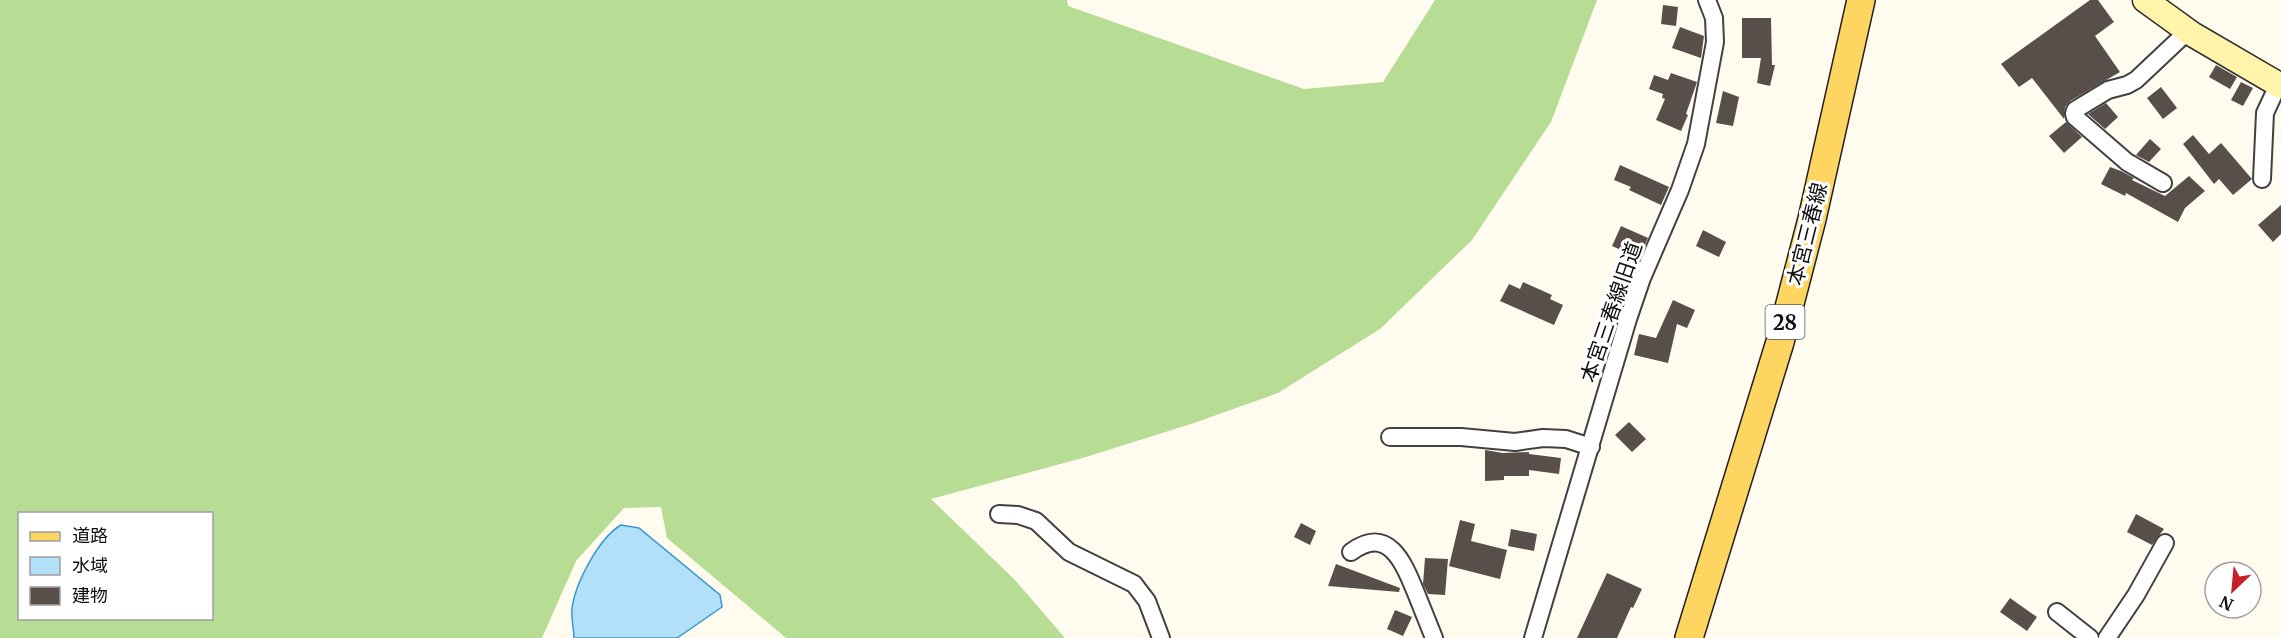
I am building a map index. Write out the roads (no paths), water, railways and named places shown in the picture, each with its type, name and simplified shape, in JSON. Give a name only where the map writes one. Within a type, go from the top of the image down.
[{"type":"main road","name":"本宮三春線","points":[[1689,638],[1782,331],[1812,219],[1861,0]]},
{"type":"street","name":"本宮三春線旧道","points":[[1533,638],[1642,278],[1680,190],[1696,144],[1714,42],[1714,18],[1707,0]]},
{"type":"street","points":[[2145,0],[2188,31],[2280,85],[2265,113],[2262,179]]},
{"type":"street","points":[[2163,183],[2127,162],[2074,114],[2075,110],[2108,90],[2136,80],[2188,31]]},
{"type":"street","points":[[1390,437],[1461,436],[1515,442],[1544,438],[1566,439],[1591,447]]},
{"type":"street","points":[[999,514],[1018,515],[1036,521],[1069,552],[1134,584],[1147,601],[1161,638]]},
{"type":"street","points":[[1351,552],[1369,542],[1380,543],[1395,552],[1408,572],[1434,638]]},
{"type":"street","points":[[2107,638],[2136,595],[2165,543]]},
{"type":"street","points":[[2057,612],[2090,638]]},
{"type":"water","points":[[621,525],[639,528],[720,595],[722,607],[677,638],[574,638],[572,609],[583,574],[604,540]]}]
